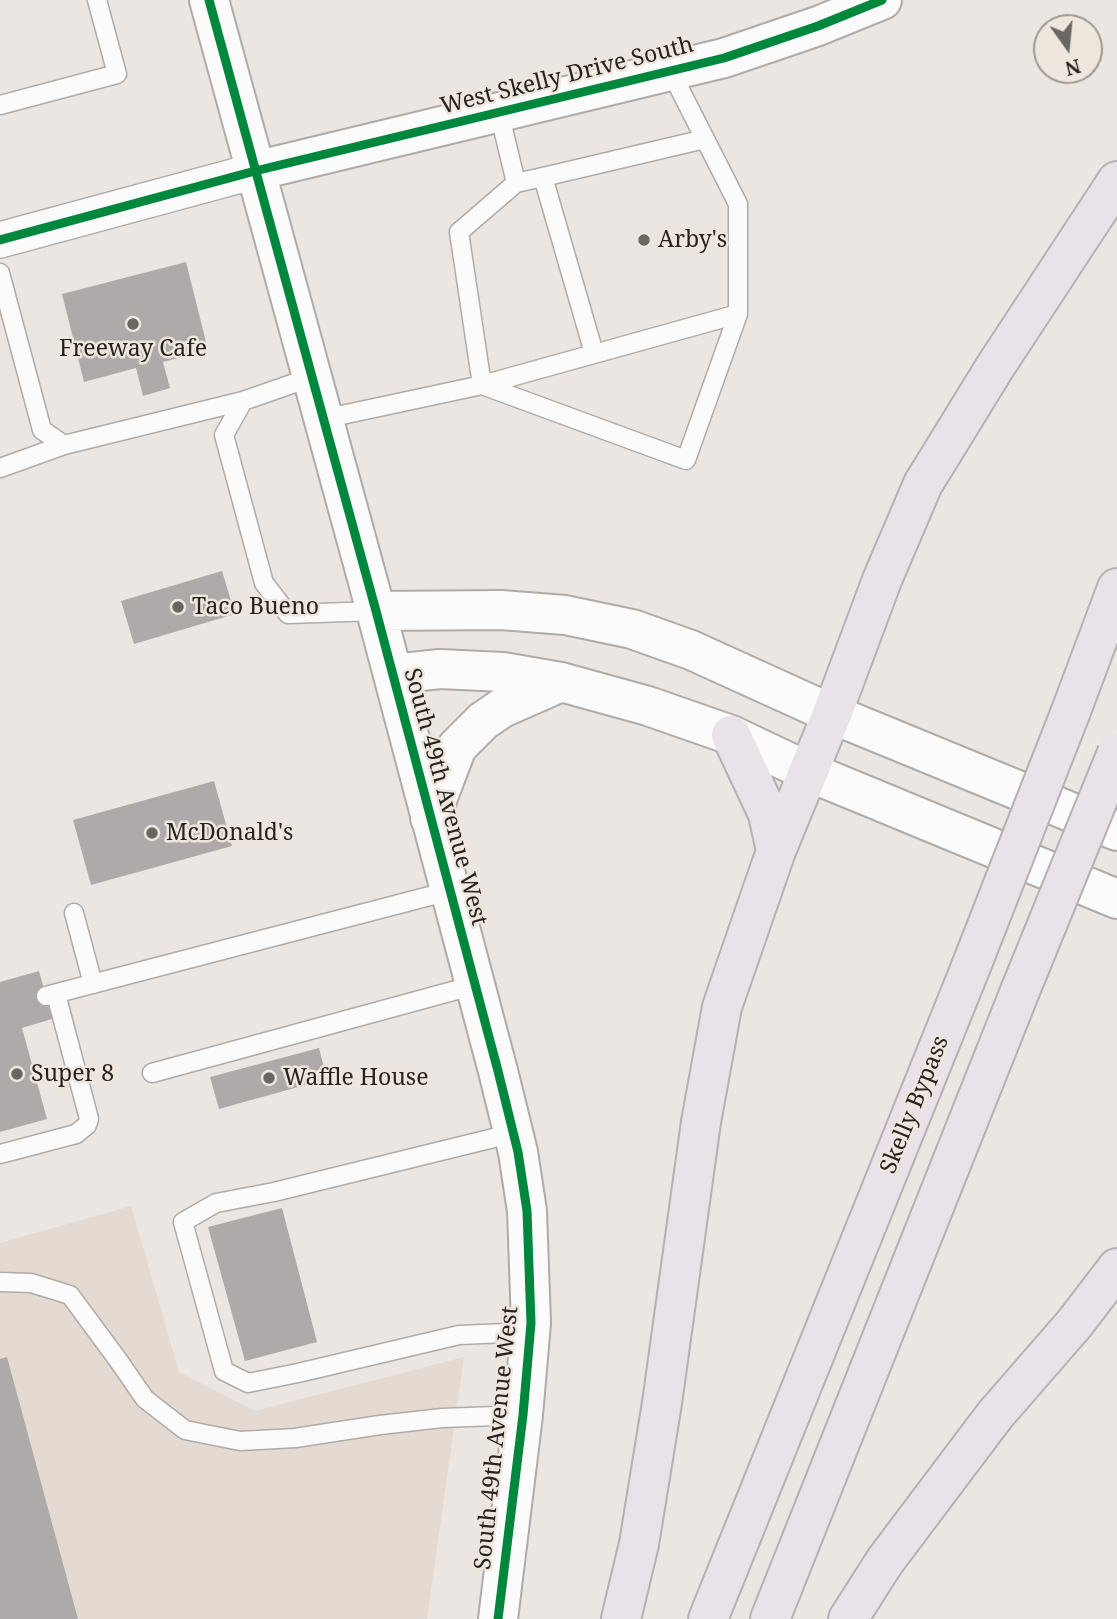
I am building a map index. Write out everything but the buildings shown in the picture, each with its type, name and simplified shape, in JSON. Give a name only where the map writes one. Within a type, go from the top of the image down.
[{"type":"highway","points":[[621,1619],[639,1544],[662,1403],[701,1122],[722,1007],[776,851],[832,714],[882,580],[923,484],[995,367],[1117,181]]},
{"type":"highway","name":"Skelly Bypass","points":[[708,1619],[970,969],[1117,588]]},
{"type":"highway","points":[[731,735],[768,814],[776,851]]},
{"type":"highway","points":[[769,1619],[1117,752]]},
{"type":"highway","points":[[848,1619],[885,1561],[958,1464],[1117,1268]]},
{"type":"street","name":"South 49th Avenue West","points":[[209,0],[475,985],[513,1133],[527,1211],[530,1332],[523,1415],[498,1619]]},
{"type":"street","name":"West Skelly Drive South","points":[[255,172],[724,58],[818,26],[882,0]]},
{"type":"street","points":[[0,240],[255,172]]},
{"type":"street","points":[[376,611],[527,612],[565,615],[632,629],[691,650],[832,714],[1117,831]]},
{"type":"street","name":"South 49th Avenue West","points":[[393,674],[440,669],[503,672],[561,682],[648,706],[731,735],[809,772],[1117,899]]},
{"type":"street","points":[[430,818],[457,747],[483,721],[502,708],[561,682]]},
{"type":"lane","points":[[0,106],[117,74],[97,0]]},
{"type":"lane","points":[[482,385],[686,460],[738,314],[738,204],[670,70]]},
{"type":"lane","points":[[499,112],[516,183]]},
{"type":"lane","points":[[482,385],[460,232],[516,183],[705,139]]},
{"type":"lane","points":[[543,177],[594,354]]},
{"type":"lane","points":[[0,274],[42,430],[64,446]]},
{"type":"lane","points":[[323,419],[482,385],[738,314]]},
{"type":"lane","points":[[0,468],[64,446],[243,401],[312,377]]},
{"type":"lane","points":[[243,401],[224,435],[264,583],[288,614],[376,611]]},
{"type":"lane","points":[[0,1154],[76,1134],[87,1125],[89,1119],[51,995],[449,891]]},
{"type":"lane","points":[[74,913],[93,984]]},
{"type":"lane","points":[[152,1073],[475,985]]},
{"type":"lane","points":[[513,1133],[274,1192],[216,1203],[183,1222],[224,1371],[248,1383],[459,1335],[530,1332]]},
{"type":"lane","points":[[0,1282],[31,1283],[70,1295],[145,1399],[185,1430],[240,1441],[295,1438],[442,1418],[523,1415]]},
{"type":"shaded area","points":[[131,1206],[179,1372],[255,1411],[464,1357],[427,1619],[0,1619],[0,1243]]},
{"type":"cycle path","points":[[209,0],[376,611],[518,1152],[527,1211],[531,1323],[523,1415],[498,1619]]},
{"type":"cycle path","points":[[0,240],[255,171],[724,58],[818,26],[882,0]]},
{"type":"place","name":"Arby's","points":[[644,240]]},
{"type":"place","name":"Freeway Cafe","points":[[133,324]]},
{"type":"place","name":"Taco Bueno","points":[[178,607]]},
{"type":"place","name":"McDonald's","points":[[152,833]]},
{"type":"place","name":"Super 8","points":[[17,1074]]},
{"type":"place","name":"Waffle House","points":[[269,1078]]}]
